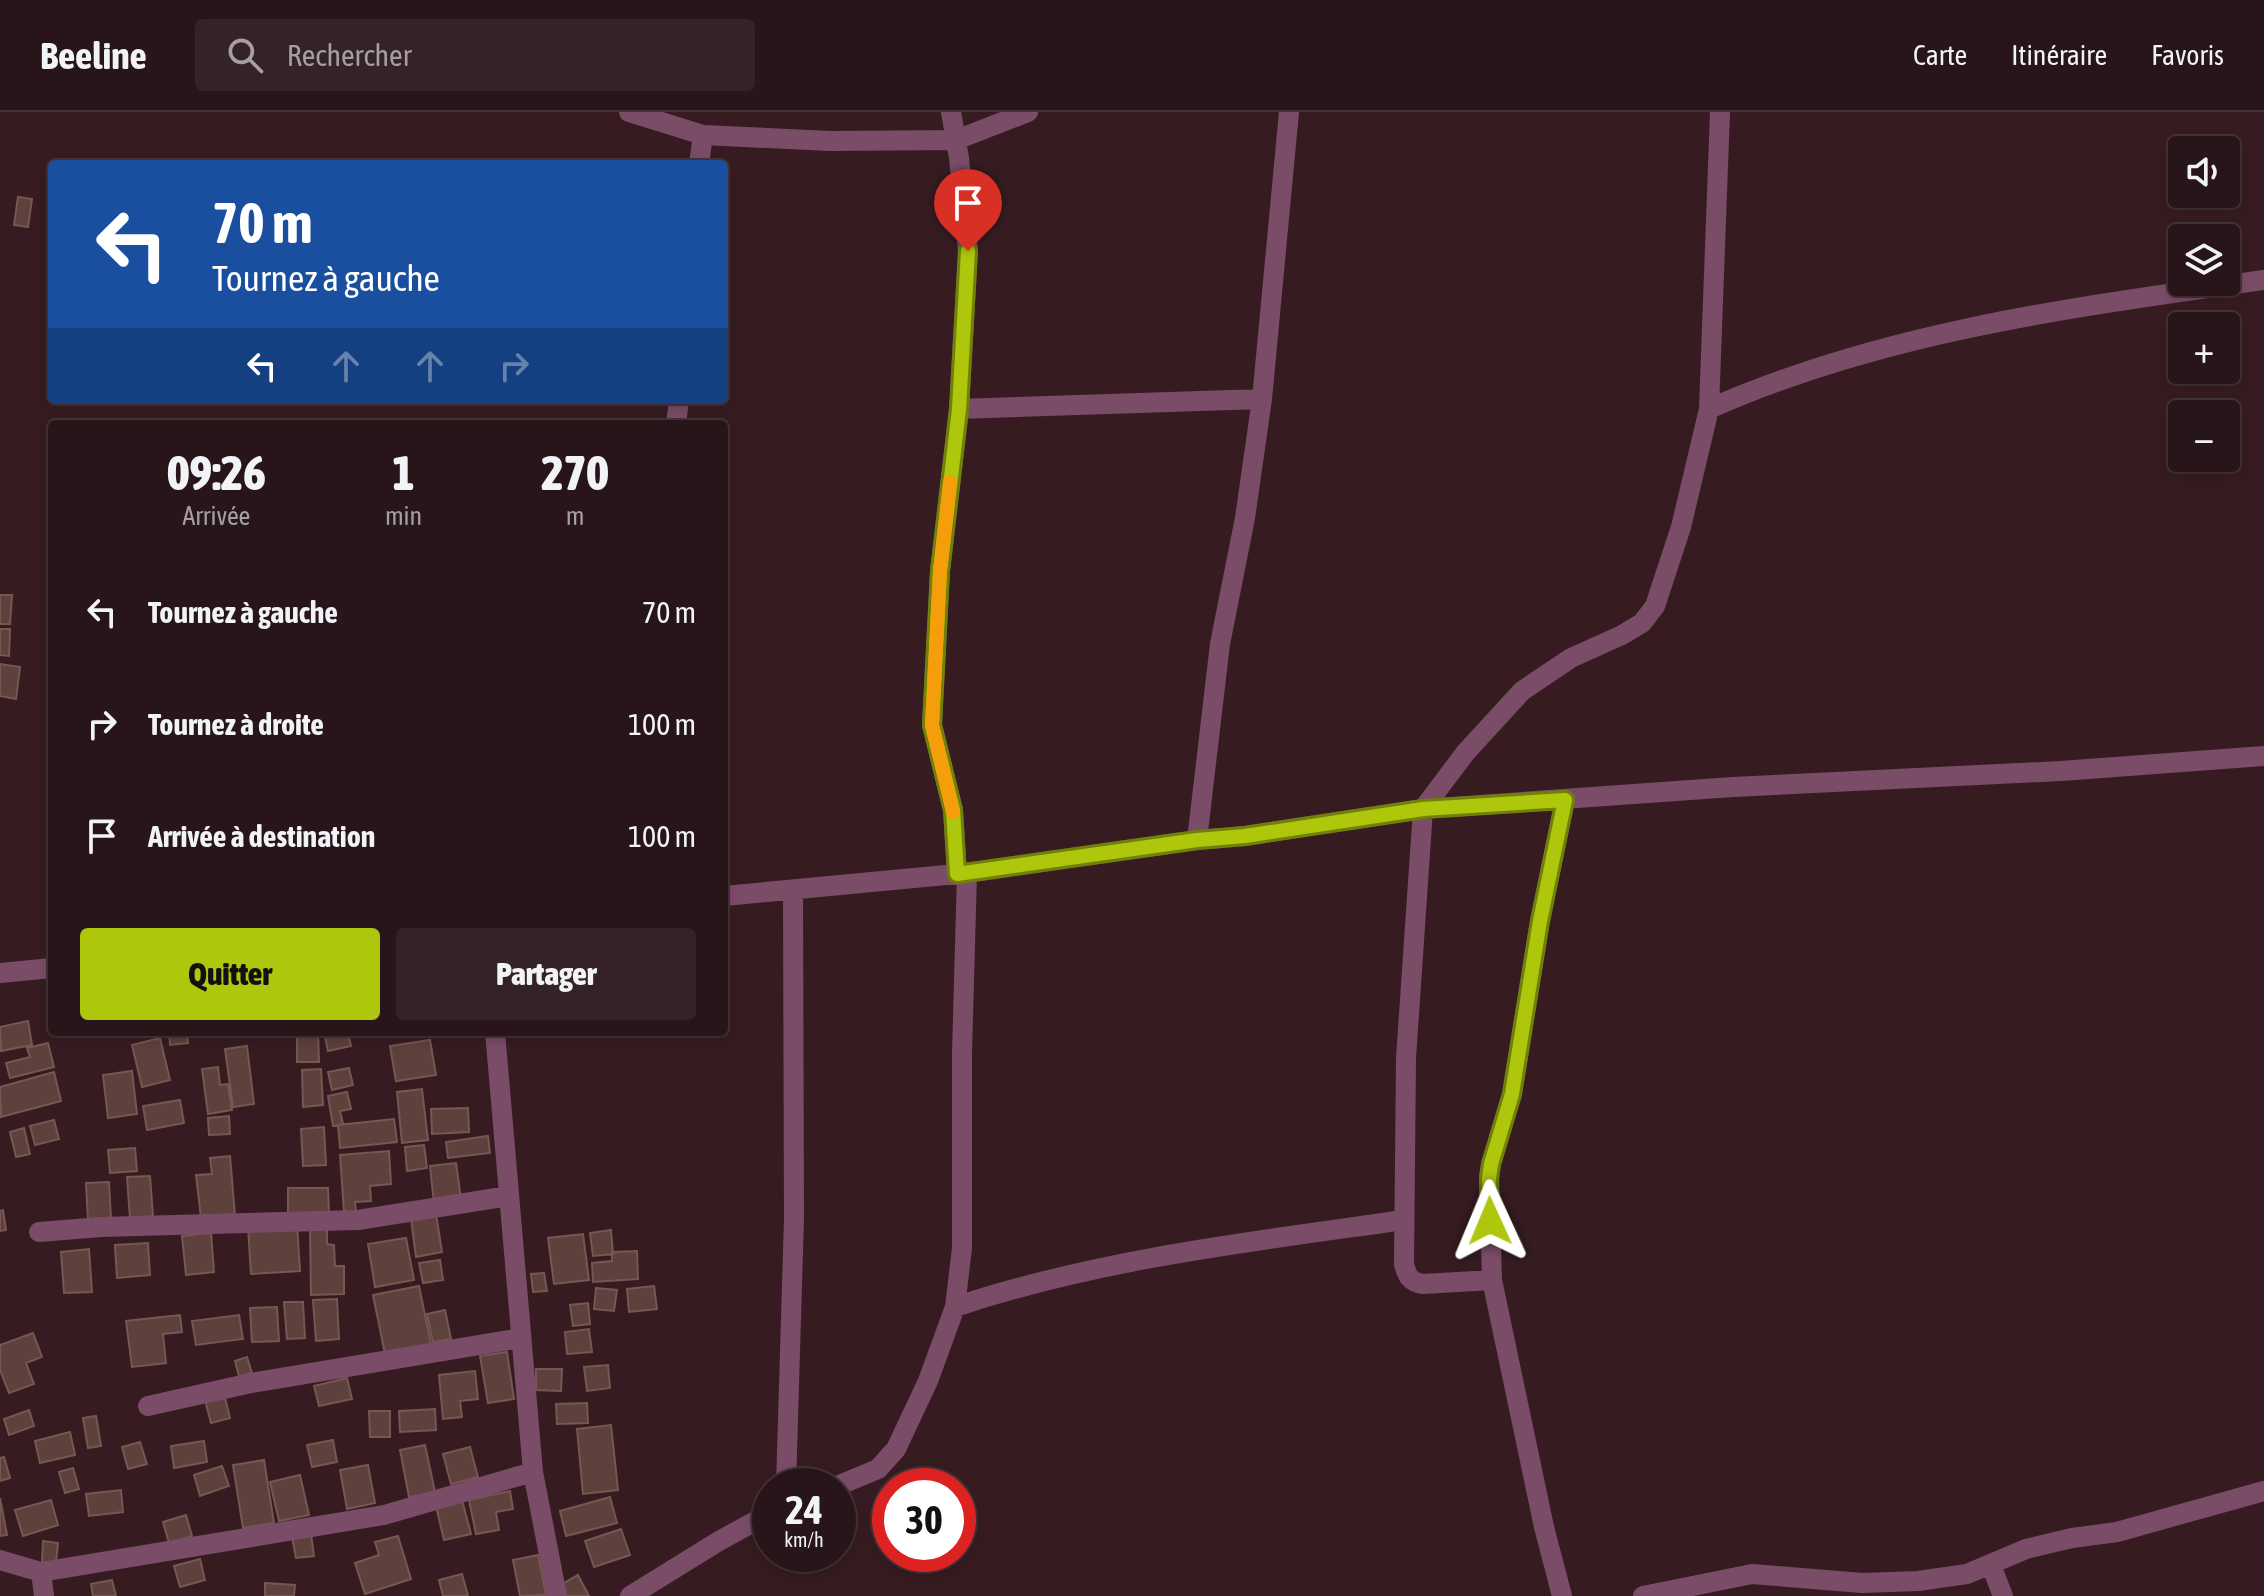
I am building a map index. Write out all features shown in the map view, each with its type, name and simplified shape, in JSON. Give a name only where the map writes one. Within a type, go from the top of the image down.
[{"type":"street","points":[[629,112],[703,135],[830,141],[956,140],[1028,112]]},
{"type":"street","points":[[856,1478],[878,1469],[896,1449],[928,1381],[955,1307],[962,1248],[962,874],[953,810],[932,725],[940,571],[959,409],[968,251],[951,112]]},
{"type":"street","points":[[1197,840],[1220,644],[1245,518],[1262,399],[1289,112]]},
{"type":"street","points":[[1492,1280],[1423,1284],[1413,1282],[1404,1264],[1406,1058],[1423,809],[1466,752],[1522,691],[1571,658],[1642,623],[1655,606],[1681,527],[1709,409],[1720,112]]},
{"type":"street","points":[[700,160],[703,135]]},
{"type":"street","points":[[1709,409],[1760,388],[1864,354],[1973,326],[2264,280]]},
{"type":"street","points":[[959,409],[1262,399]]},
{"type":"street","points":[[728,896],[962,874],[1423,809],[1733,787],[2061,771],[2264,756]]},
{"type":"street","points":[[1562,1596],[1544,1527],[1492,1280],[1489,1178],[1512,1094],[1540,921],[1565,800]]},
{"type":"street","points":[[787,1468],[794,1218],[793,890]]},
{"type":"street","points":[[0,973],[48,968]]},
{"type":"street","points":[[495,1036],[533,1472],[557,1596]]},
{"type":"street","points":[[39,1232],[101,1227],[358,1220],[509,1196]]},
{"type":"street","points":[[955,1307],[1063,1276],[1243,1243],[1404,1220]]},
{"type":"street","points":[[148,1406],[251,1383],[521,1338]]},
{"type":"street","points":[[0,1560],[41,1572],[384,1515],[533,1472]]},
{"type":"street","points":[[1643,1596],[1752,1574],[1862,1583],[1918,1581],[1967,1574],[2026,1549],[2117,1532],[2264,1491]]},
{"type":"street","points":[[630,1596],[752,1523]]},
{"type":"street","points":[[1991,1565],[2003,1596]]},
{"type":"street","points":[[41,1572],[44,1596]]},
{"type":"building","points":[[18,197],[32,199],[28,227],[14,225]]},
{"type":"building","points":[[0,595],[12,595],[10,624],[0,624]]},
{"type":"building","points":[[0,629],[10,629],[9,656],[0,655]]},
{"type":"building","points":[[0,664],[20,667],[16,699],[0,696]]},
{"type":"building","points":[[28,1021],[32,1045],[1,1051],[0,1027]]},
{"type":"building","points":[[169,1036],[187,1036],[188,1043],[170,1045]]},
{"type":"building","points":[[297,1036],[318,1036],[319,1062],[297,1062]]},
{"type":"building","points":[[325,1036],[349,1036],[351,1046],[328,1051]]},
{"type":"building","points":[[160,1038],[170,1080],[142,1087],[132,1045]]},
{"type":"building","points":[[430,1040],[436,1075],[396,1081],[390,1046]]},
{"type":"building","points":[[48,1043],[54,1067],[10,1078],[6,1063],[30,1057],[27,1048]]},
{"type":"building","points":[[247,1046],[254,1104],[233,1107],[225,1049]]},
{"type":"building","points":[[218,1067],[220,1085],[228,1084],[232,1110],[208,1114],[202,1069]]},
{"type":"building","points":[[349,1068],[353,1085],[332,1090],[328,1072]]},
{"type":"building","points":[[321,1069],[323,1105],[303,1107],[302,1070]]},
{"type":"building","points":[[132,1071],[137,1114],[108,1118],[103,1075]]},
{"type":"building","points":[[54,1072],[61,1101],[1,1117],[0,1087]]},
{"type":"building","points":[[422,1089],[428,1140],[402,1143],[397,1092]]},
{"type":"building","points":[[347,1092],[351,1109],[340,1111],[343,1124],[333,1126],[328,1096]]},
{"type":"building","points":[[180,1100],[184,1123],[147,1130],[143,1106]]},
{"type":"building","points":[[468,1108],[469,1132],[432,1134],[431,1109]]},
{"type":"building","points":[[229,1116],[230,1134],[209,1135],[208,1118]]},
{"type":"building","points":[[394,1119],[397,1142],[340,1148],[338,1125]]},
{"type":"building","points":[[54,1120],[59,1139],[35,1145],[30,1126]]},
{"type":"building","points":[[324,1127],[326,1165],[303,1166],[301,1129]]},
{"type":"building","points":[[24,1128],[30,1154],[16,1157],[10,1132]]},
{"type":"building","points":[[488,1136],[490,1153],[448,1158],[446,1142]]},
{"type":"building","points":[[424,1145],[427,1168],[407,1171],[405,1147]]},
{"type":"building","points":[[135,1148],[137,1171],[110,1173],[108,1150]]},
{"type":"building","points":[[389,1151],[391,1184],[370,1186],[371,1201],[355,1202],[356,1212],[344,1212],[340,1155]]},
{"type":"building","points":[[230,1156],[235,1215],[201,1218],[196,1175],[212,1174],[210,1158]]},
{"type":"building","points":[[456,1163],[461,1199],[434,1203],[430,1166]]},
{"type":"building","points":[[150,1176],[153,1216],[130,1218],[127,1177]]},
{"type":"building","points":[[109,1182],[111,1219],[88,1221],[86,1183]]},
{"type":"building","points":[[288,1188],[328,1188],[329,1213],[288,1213]]},
{"type":"building","points":[[3,1210],[6,1230],[0,1231],[0,1211]]},
{"type":"building","points":[[436,1214],[442,1252],[416,1257],[411,1219]]},
{"type":"building","points":[[297,1224],[300,1271],[251,1274],[248,1227]]},
{"type":"building","points":[[310,1226],[327,1226],[327,1244],[334,1245],[335,1266],[344,1266],[344,1294],[311,1295]]},
{"type":"building","points":[[611,1230],[613,1254],[593,1256],[590,1233]]},
{"type":"building","points":[[211,1233],[214,1272],[186,1275],[182,1236]]},
{"type":"building","points":[[583,1234],[589,1280],[554,1284],[548,1238]]},
{"type":"building","points":[[406,1238],[414,1280],[375,1287],[368,1244]]},
{"type":"building","points":[[148,1243],[150,1275],[117,1278],[115,1245]]},
{"type":"building","points":[[89,1249],[92,1292],[64,1293],[61,1252]]},
{"type":"building","points":[[637,1251],[638,1279],[593,1282],[592,1263],[612,1261],[612,1252]]},
{"type":"building","points":[[440,1260],[443,1280],[423,1283],[419,1263]]},
{"type":"building","points":[[544,1273],[547,1291],[533,1292],[531,1274]]},
{"type":"building","points":[[419,1286],[431,1344],[385,1354],[373,1295]]},
{"type":"building","points":[[654,1286],[657,1309],[629,1312],[627,1289]]},
{"type":"building","points":[[596,1288],[617,1290],[614,1311],[594,1309]]},
{"type":"building","points":[[337,1299],[339,1339],[316,1341],[313,1300]]},
{"type":"building","points":[[284,1302],[303,1302],[305,1338],[287,1339]]},
{"type":"building","points":[[588,1303],[590,1324],[573,1326],[570,1305]]},
{"type":"building","points":[[277,1307],[279,1341],[252,1342],[250,1308]]},
{"type":"building","points":[[445,1310],[451,1339],[433,1342],[427,1314]]},
{"type":"building","points":[[180,1315],[182,1332],[163,1334],[166,1363],[132,1367],[126,1321]]},
{"type":"building","points":[[239,1315],[243,1339],[196,1345],[192,1321]]},
{"type":"building","points":[[589,1329],[592,1352],[567,1354],[565,1332]]},
{"type":"building","points":[[33,1333],[42,1357],[26,1363],[34,1384],[9,1393],[0,1370],[0,1345]]},
{"type":"building","points":[[507,1352],[514,1399],[488,1403],[480,1356]]},
{"type":"building","points":[[247,1357],[252,1373],[239,1376],[235,1361]]},
{"type":"building","points":[[608,1365],[610,1388],[587,1391],[584,1367]]},
{"type":"building","points":[[536,1369],[562,1369],[561,1391],[536,1390]]},
{"type":"building","points":[[475,1371],[478,1399],[460,1401],[462,1417],[443,1419],[439,1375]]},
{"type":"building","points":[[347,1378],[352,1399],[319,1406],[314,1386]]},
{"type":"building","points":[[224,1394],[230,1418],[211,1423],[205,1400]]},
{"type":"building","points":[[587,1403],[588,1423],[557,1424],[556,1404]]},
{"type":"building","points":[[435,1409],[436,1430],[400,1432],[399,1411]]},
{"type":"building","points":[[29,1410],[34,1426],[9,1435],[4,1419]]},
{"type":"building","points":[[369,1411],[390,1411],[390,1437],[370,1437]]},
{"type":"building","points":[[96,1416],[101,1446],[88,1448],[83,1418]]},
{"type":"building","points":[[611,1425],[618,1490],[583,1494],[577,1429]]},
{"type":"building","points":[[70,1432],[75,1455],[40,1463],[35,1441]]},
{"type":"building","points":[[333,1440],[337,1462],[312,1467],[307,1445]]},
{"type":"building","points":[[204,1441],[207,1462],[174,1468],[171,1446]]},
{"type":"building","points":[[140,1442],[147,1464],[128,1469],[122,1447]]},
{"type":"building","points":[[425,1445],[435,1492],[409,1497],[400,1450]]},
{"type":"building","points":[[470,1447],[478,1477],[451,1484],[443,1454]]},
{"type":"building","points":[[4,1457],[10,1478],[0,1481],[0,1458]]},
{"type":"building","points":[[264,1460],[274,1523],[243,1528],[233,1465]]},
{"type":"building","points":[[368,1465],[375,1503],[347,1509],[340,1470]]},
{"type":"building","points":[[222,1466],[229,1486],[200,1496],[194,1475]]},
{"type":"building","points":[[73,1468],[79,1489],[65,1493],[59,1472]]},
{"type":"building","points":[[300,1475],[309,1515],[279,1521],[270,1482]]},
{"type":"building","points":[[121,1490],[123,1512],[89,1516],[86,1494]]},
{"type":"building","points":[[510,1491],[513,1509],[496,1512],[499,1530],[476,1534],[469,1500]]},
{"type":"building","points":[[610,1497],[617,1523],[566,1536],[560,1511]]},
{"type":"building","points":[[0,1498],[7,1535],[0,1536]]},
{"type":"building","points":[[51,1500],[58,1525],[23,1536],[15,1510]]},
{"type":"building","points":[[462,1500],[471,1534],[444,1540],[436,1506]]},
{"type":"building","points":[[186,1515],[192,1536],[169,1543],[163,1522]]},
{"type":"building","points":[[621,1529],[630,1555],[594,1567],[585,1541]]},
{"type":"building","points":[[311,1534],[314,1556],[296,1558],[292,1537]]},
{"type":"building","points":[[398,1536],[411,1579],[365,1594],[355,1563],[379,1555],[375,1542]]},
{"type":"building","points":[[43,1541],[58,1543],[56,1563],[42,1562]]},
{"type":"building","points":[[538,1555],[546,1595],[520,1596],[513,1560]]},
{"type":"building","points":[[200,1559],[205,1580],[180,1587],[174,1566]]},
{"type":"building","points":[[462,1574],[468,1596],[443,1596],[439,1580]]},
{"type":"building","points":[[578,1575],[589,1596],[564,1596],[559,1586]]},
{"type":"building","points":[[112,1580],[116,1596],[93,1596],[91,1584]]},
{"type":"building","points":[[265,1583],[295,1585],[294,1596],[265,1596]]},
{"type":"slow traffic","points":[[950,482],[940,571],[932,725],[953,812]]},
{"type":"route","points":[[968,251],[959,409],[940,571],[932,725],[953,810],[957,874],[1423,809],[1565,800],[1540,921],[1512,1094],[1491,1164],[1490,1221]]}]
